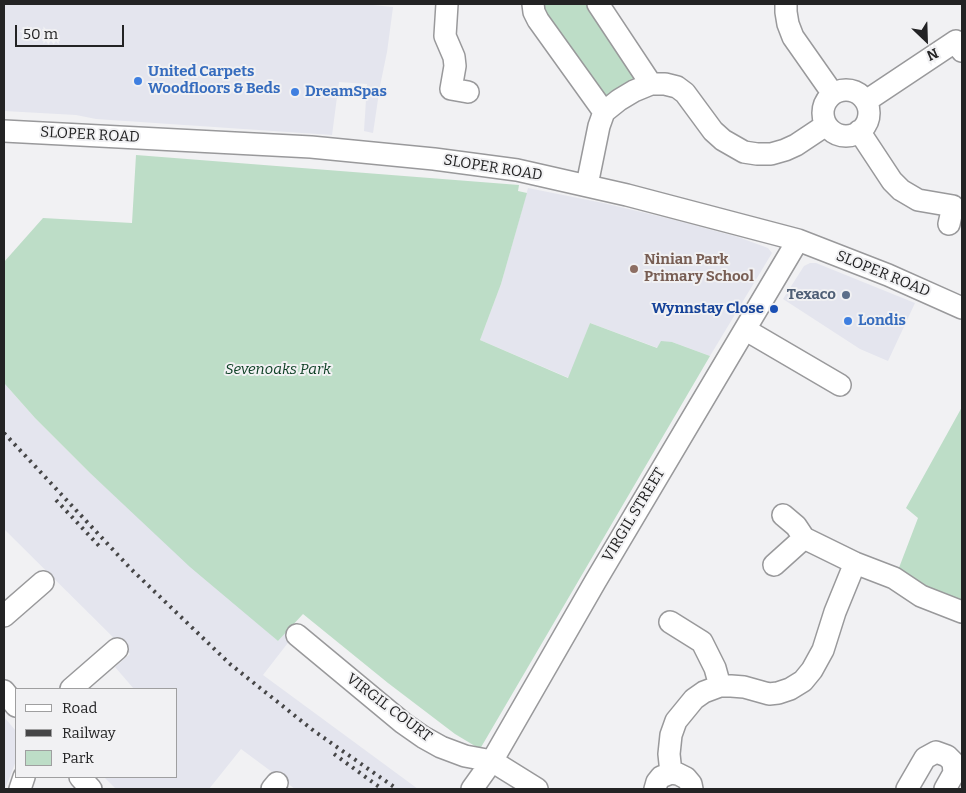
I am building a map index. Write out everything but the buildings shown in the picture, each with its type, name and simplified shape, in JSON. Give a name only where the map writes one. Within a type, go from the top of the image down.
[{"type":"street","points":[[461,4],[447,4],[446,36],[454,57],[455,66],[451,88],[468,92]]},
{"type":"street","points":[[532,4],[538,20],[604,112]]},
{"type":"street","points":[[598,4],[651,84]]},
{"type":"street","points":[[786,4],[788,24],[793,37],[833,94]]},
{"type":"street","points":[[866,101],[956,41],[962,51]]},
{"type":"street","points":[[587,185],[599,126],[604,112],[634,91],[651,84],[665,84],[677,87],[685,93],[713,131],[723,140],[744,152],[771,154],[785,150],[796,146],[826,125]]},
{"type":"street","points":[[848,90],[856,92],[866,101],[869,117],[859,132],[848,136],[840,135],[833,132],[826,125],[823,108],[826,101],[833,94],[848,90]]},
{"type":"street","name":"SLOPER ROAD","points":[[4,130],[311,147],[517,170],[587,185],[798,240],[896,278],[962,308]]},
{"type":"street","points":[[859,132],[892,181],[901,190],[918,200],[953,206],[949,224]]},
{"type":"street","name":"VIRGIL STREET","points":[[472,789],[492,761],[604,565],[798,240]]},
{"type":"street","points":[[746,330],[840,385]]},
{"type":"street","points":[[783,514],[796,526],[804,538],[855,563],[894,578],[921,596],[962,612]]},
{"type":"street","points":[[774,565],[804,538]]},
{"type":"street","points":[[671,773],[669,754],[671,735],[676,721],[694,699],[704,692],[720,686],[731,686],[744,687],[769,694],[778,693],[790,689],[803,681],[812,670],[823,650],[835,612],[855,563]]},
{"type":"street","points":[[4,616],[43,582]]},
{"type":"street","points":[[670,622],[702,642],[715,668],[720,686]]},
{"type":"street","name":"VIRGIL COURT","points":[[297,635],[403,723],[423,737],[441,747],[465,756],[492,761]]},
{"type":"street","points":[[72,688],[117,649]]},
{"type":"street","points":[[4,692],[15,705]]},
{"type":"street","points":[[908,789],[925,758],[936,752],[947,756],[953,762],[954,773],[945,789]]},
{"type":"street","points":[[492,761],[537,789]]},
{"type":"street","points":[[655,789],[661,777],[671,773],[686,778],[691,784],[692,789]]},
{"type":"street","points":[[81,778],[92,789]]},
{"type":"shaded area","points":[[4,4],[363,4],[393,7],[373,133],[364,131],[367,84],[339,82],[332,135],[4,111]]},
{"type":"shaded area","name":"Ninian Park Primary School","points":[[528,188],[671,219],[738,237],[768,248],[772,253],[710,356],[672,342],[658,348],[590,323],[569,378],[480,340],[501,284]]},
{"type":"shaded area","points":[[816,263],[915,303],[888,361],[860,349],[783,299],[804,266]]},
{"type":"shaded area","points":[[4,383],[35,418],[90,473],[278,641],[288,630],[294,635],[263,675],[418,789],[295,789],[241,749],[209,789],[116,789],[105,778],[178,778],[178,688],[133,688],[115,667],[130,654],[4,529]]},
{"type":"shaded area","points":[[4,717],[15,730],[15,764],[4,789]]},
{"type":"green space","points":[[533,4],[598,4],[651,84],[604,112]]},
{"type":"green space","name":"Sevenoaks Park","points":[[136,155],[519,185],[518,191],[527,193],[501,284],[480,340],[568,378],[590,323],[657,348],[661,341],[672,342],[710,356],[480,749],[455,734],[388,683],[303,614],[278,641],[190,567],[90,473],[35,418],[4,383],[4,262],[43,218],[132,223]]},
{"type":"green space","points":[[962,407],[962,605],[897,573],[918,518],[906,508]]},
{"type":"railway","points":[[4,433],[131,569],[230,664],[314,731],[397,789]]},
{"type":"railway","points":[[56,500],[102,549]]},
{"type":"railway","points":[[334,754],[382,789]]},
{"type":"place","name":"United Carpets Woodfloors & Beds","points":[[138,81]]},
{"type":"place","name":"DreamSpas","points":[[295,92]]},
{"type":"place","name":"Ninian Park Primary School","points":[[634,269]]},
{"type":"place","name":"Texaco","points":[[846,295]]},
{"type":"place","name":"Wynnstay Close","points":[[774,309]]},
{"type":"place","name":"Londis","points":[[848,321]]}]
